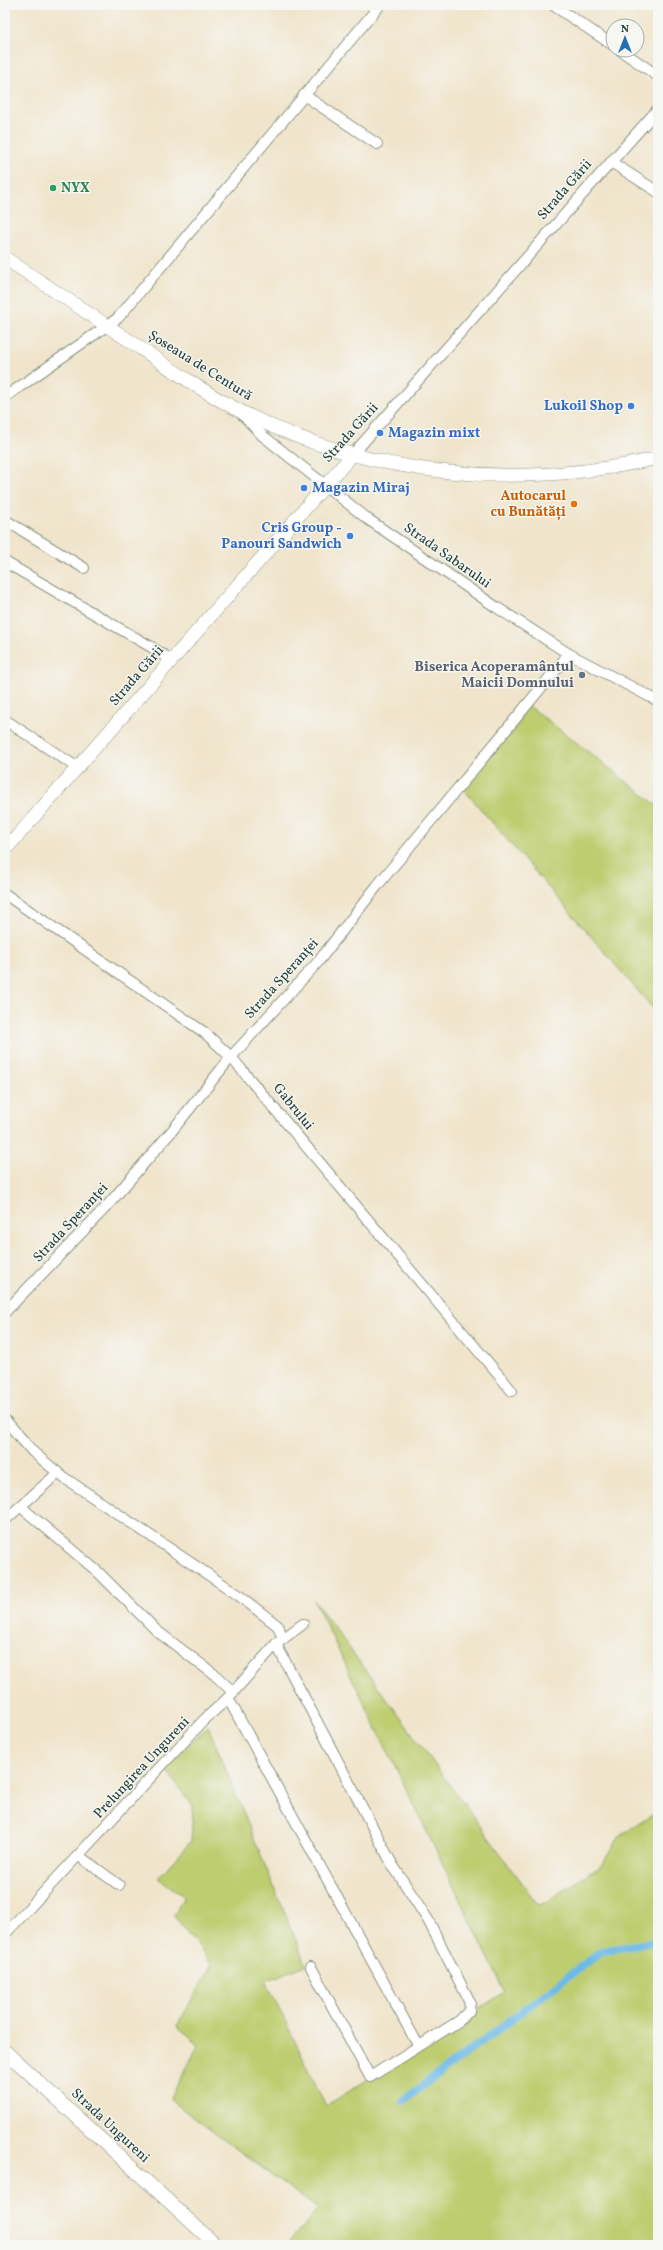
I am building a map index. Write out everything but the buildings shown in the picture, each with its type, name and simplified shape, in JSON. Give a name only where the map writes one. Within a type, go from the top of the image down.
[{"type":"main road","name":"Șoseaua de Centură","points":[[5,258],[188,381],[238,410],[298,436],[353,454],[433,470],[514,476],[578,472],[658,458]]},
{"type":"main road","name":"Strada Gării","points":[[5,850],[353,454]]},
{"type":"main road","name":"Strada Ungureni","points":[[5,2051],[216,2245]]},
{"type":"street","points":[[5,397],[118,318],[380,5]]},
{"type":"street","points":[[553,5],[605,40]]},
{"type":"street","points":[[632,58],[658,76]]},
{"type":"street","points":[[304,95],[377,144]]},
{"type":"street","name":"Strada Gării","points":[[353,454],[658,109]]},
{"type":"street","points":[[612,162],[658,192]]},
{"type":"street","name":"Strada Sabarului","points":[[238,410],[262,435],[369,520],[496,607],[570,654],[658,701]]},
{"type":"street","points":[[5,520],[84,568]]},
{"type":"street","points":[[5,562],[154,648],[172,661]]},
{"type":"street","name":"Strada Speranței","points":[[5,1312],[107,1206],[171,1132],[231,1057],[318,962],[377,886],[570,654]]},
{"type":"street","points":[[5,720],[78,768]]},
{"type":"street","name":"Gabrului","points":[[5,894],[205,1033],[231,1057],[512,1391]]},
{"type":"street","points":[[5,1420],[33,1452],[58,1474],[237,1594],[278,1626],[279,1641],[392,1864],[428,1920],[470,2002],[469,2011],[459,2021],[418,2045],[370,2077],[311,1967]]},
{"type":"street","points":[[5,1520],[58,1474]]},
{"type":"street","points":[[20,1507],[98,1572],[157,1631],[215,1675],[230,1695],[418,2045]]},
{"type":"street","name":"Prelungirea Ungureni","points":[[5,1934],[279,1641],[303,1624]]},
{"type":"street","points":[[78,1856],[119,1886]]},
{"type":"green space","points":[[524,702],[658,806],[658,1014],[459,784]]},
{"type":"green space","points":[[314,1600],[539,1906],[600,1867],[620,1836],[658,1811],[658,2245],[286,2245],[318,2209],[170,2100],[199,2044],[177,2026],[212,1965],[174,1915],[184,1896],[158,1878],[191,1841],[193,1806],[165,1768],[208,1726],[306,1965],[266,1981],[326,2106],[505,1992]]},
{"type":"waterway","points":[[404,2100],[602,1951],[658,1941]]},
{"type":"place","name":"NYX","points":[[53,188]]},
{"type":"place","name":"Lukoil Shop","points":[[631,406]]},
{"type":"place","name":"Magazin mixt","points":[[380,433]]},
{"type":"place","name":"Magazin Miraj","points":[[304,488]]},
{"type":"place","name":"Autocarul cu Bunătăți","points":[[574,504]]},
{"type":"place","name":"Cris Group - Panouri Sandwich","points":[[350,536]]},
{"type":"place","name":"Biserica Acoperamântul Maicii Domnului","points":[[582,675]]}]
